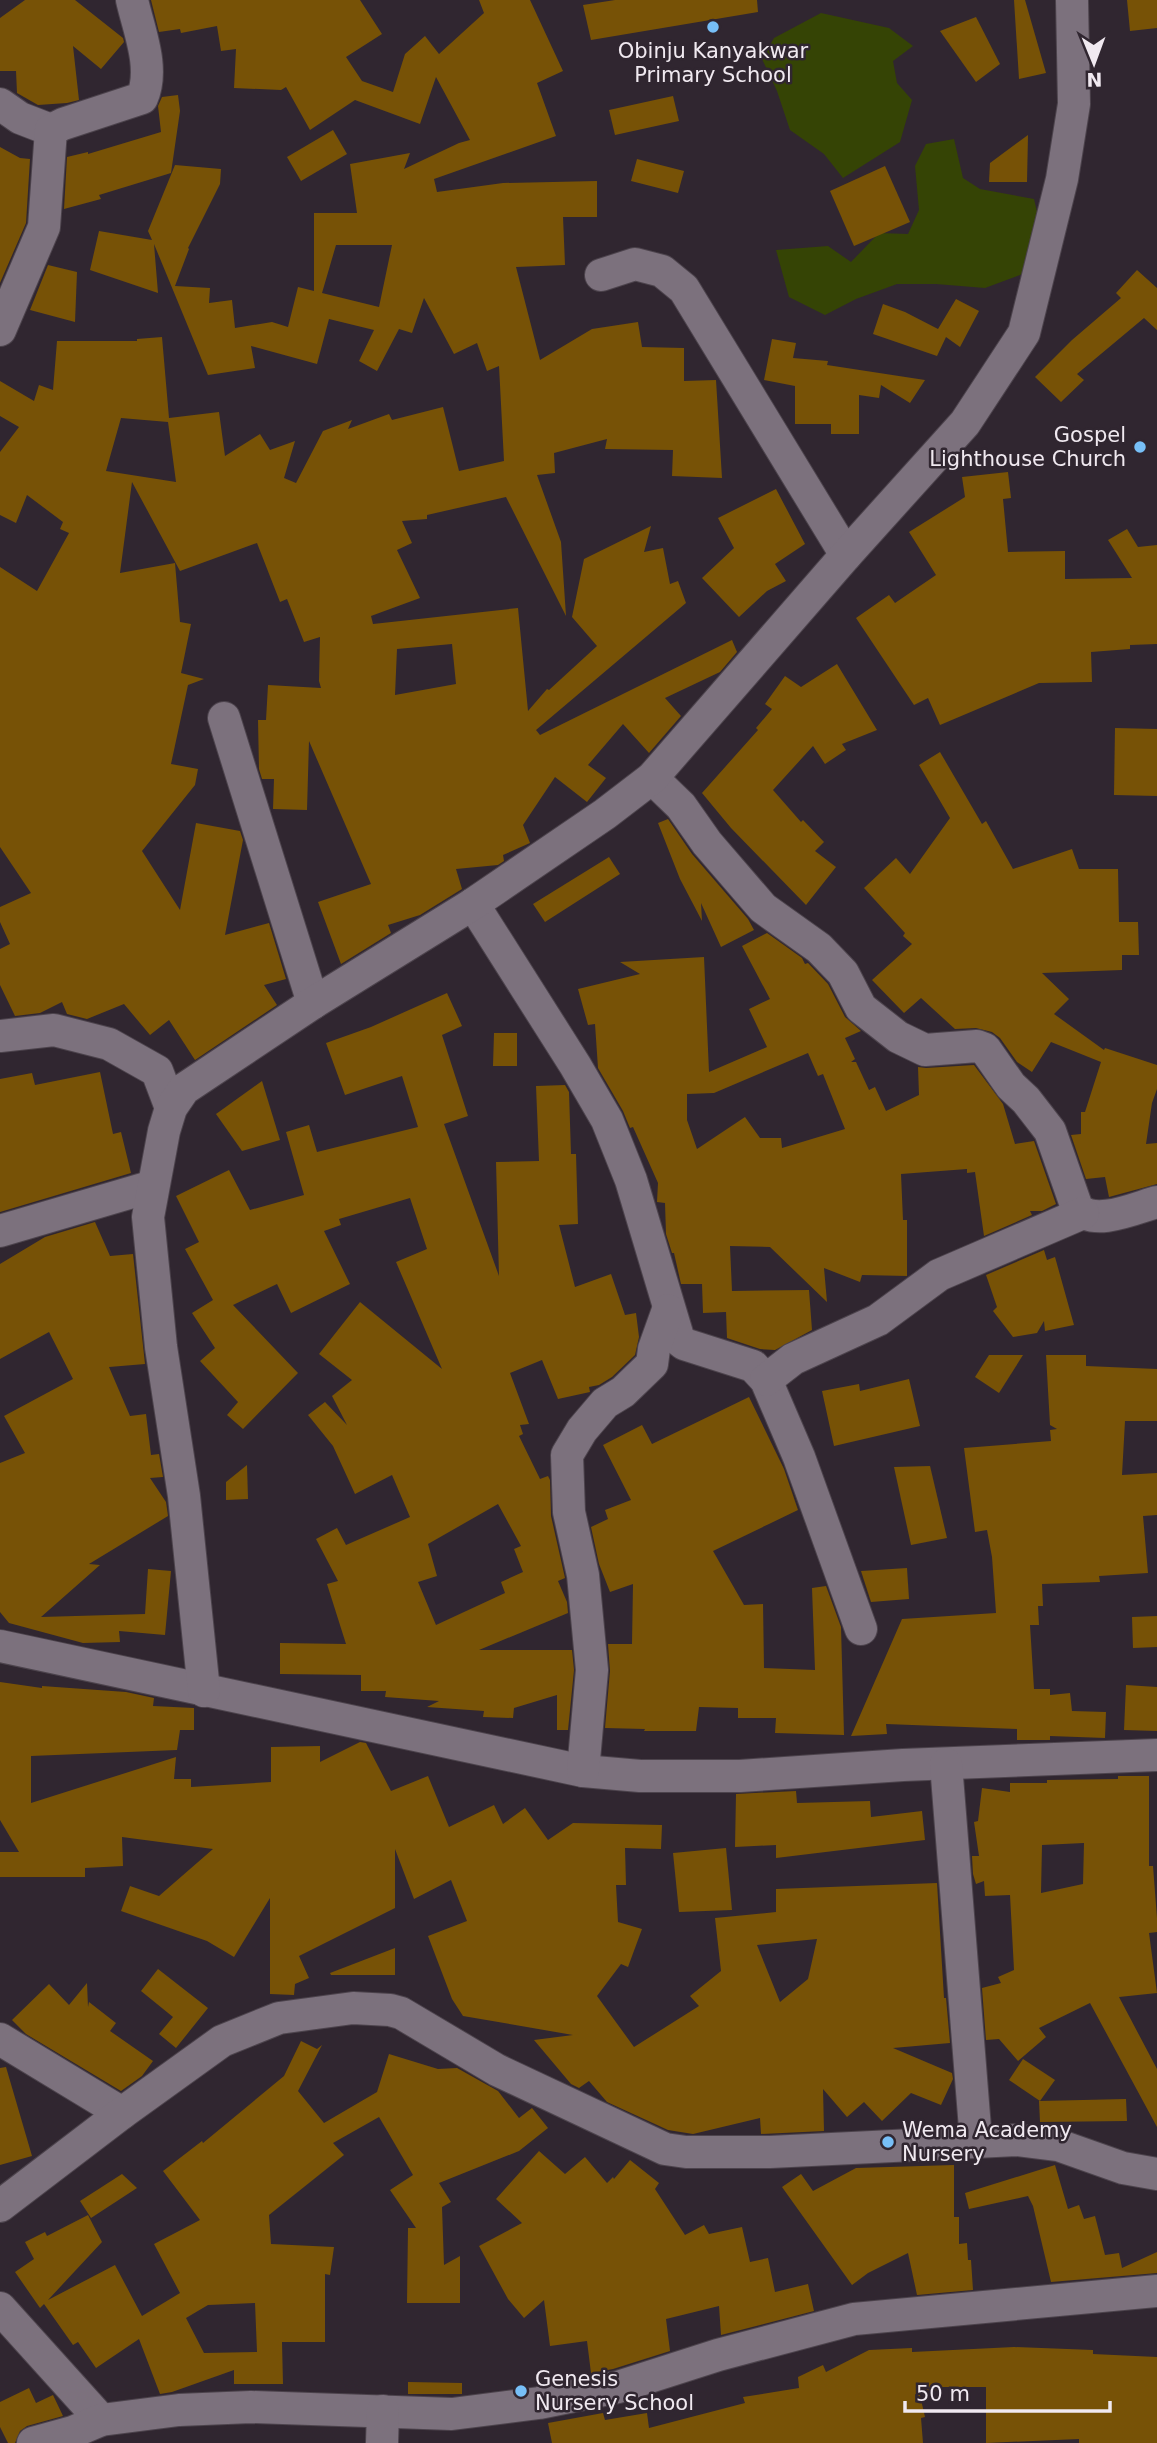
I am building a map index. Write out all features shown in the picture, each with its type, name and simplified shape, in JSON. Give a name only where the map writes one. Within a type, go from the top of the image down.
[{"type":"street","points":[[0,104],[20,118],[51,130],[142,98],[148,85],[148,73],[132,0]]},
{"type":"street","points":[[204,1691],[184,1496],[161,1347],[148,1217],[164,1131],[171,1108],[184,1089],[313,1003],[473,904],[652,779],[846,555],[965,424],[1024,333],[1062,179],[1074,104],[1072,0]]},
{"type":"street","points":[[0,330],[44,227],[51,130]]},
{"type":"street","points":[[601,275],[635,264],[662,271],[684,289],[846,555]]},
{"type":"street","points":[[223,718],[313,1003]]},
{"type":"street","points":[[652,779],[681,806],[713,851],[763,908],[819,948],[843,973],[861,1008],[898,1037],[925,1050],[977,1046],[985,1049],[1011,1086],[1026,1100],[1050,1131],[1077,1208],[1091,1216],[1105,1215],[1157,1202]]},
{"type":"street","points":[[473,904],[607,1120],[631,1180],[676,1334],[684,1344],[753,1366],[766,1380],[799,1457],[861,1629]]},
{"type":"street","points":[[0,1036],[54,1030],[109,1044],[157,1071],[171,1108]]},
{"type":"street","points":[[0,1231],[153,1186]]},
{"type":"street","points":[[766,1380],[793,1359],[878,1320],[939,1275],[1083,1213]]},
{"type":"street","points":[[583,1771],[592,1670],[583,1575],[569,1512],[567,1455],[582,1430],[605,1403],[623,1392],[652,1364],[654,1349],[668,1310]]},
{"type":"street","points":[[0,1646],[583,1771],[640,1776],[740,1776],[1157,1755]]},
{"type":"street","points":[[946,1764],[976,2141]]},
{"type":"street","points":[[0,2206],[222,2041],[279,2018],[353,2008],[401,2013],[497,2070],[665,2150],[770,2152],[1016,2140],[1058,2145],[1124,2168],[1157,2174]]},
{"type":"street","points":[[0,2039],[122,2113]]},
{"type":"street","points":[[33,2443],[73,2432],[101,2420],[179,2410],[251,2407],[452,2414],[540,2403],[618,2387],[719,2355],[854,2319],[1157,2291]]},
{"type":"street","points":[[0,2308],[101,2420]]},
{"type":"street","points":[[382,2443],[383,2411]]},
{"type":"green space","points":[[821,13],[889,28],[913,46],[893,61],[897,83],[912,100],[900,142],[843,178],[824,154],[790,130],[777,91],[762,59],[774,38]]},
{"type":"green space","points":[[954,139],[963,178],[980,189],[1034,199],[1043,237],[1033,270],[985,288],[897,284],[856,299],[825,315],[789,297],[776,250],[828,246],[851,262],[879,233],[908,234],[919,210],[915,166],[926,144]]},
{"type":"building","points":[[25,0],[75,0],[123,38],[124,42],[101,69],[73,46],[79,100],[38,105],[17,93],[16,71],[0,71],[0,18]]},
{"type":"building","points":[[151,0],[360,0],[382,34],[346,57],[362,81],[393,92],[405,54],[425,36],[439,54],[484,13],[479,0],[530,0],[563,71],[537,83],[556,136],[434,179],[437,192],[503,183],[597,181],[597,217],[563,217],[565,265],[516,267],[540,360],[592,329],[638,322],[642,347],[684,348],[684,381],[716,380],[722,478],[672,476],[673,450],[605,449],[607,439],[554,453],[555,473],[537,475],[561,542],[566,616],[506,497],[427,515],[427,519],[402,521],[412,543],[397,550],[420,598],[371,616],[373,624],[518,608],[528,711],[547,689],[597,646],[572,617],[584,559],[651,526],[644,552],[663,548],[670,584],[678,581],[686,603],[536,730],[540,735],[732,640],[737,652],[720,672],[665,698],[681,716],[649,753],[623,724],[588,765],[606,778],[587,802],[555,777],[523,825],[530,843],[503,855],[504,861],[498,865],[456,869],[462,889],[420,915],[388,925],[391,933],[341,964],[318,902],[371,884],[309,741],[307,810],[273,809],[274,779],[262,779],[259,769],[258,720],[266,720],[268,685],[321,688],[320,637],[304,642],[287,599],[280,602],[257,543],[180,571],[132,482],[120,573],[175,563],[180,622],[191,624],[181,673],[204,679],[188,685],[171,764],[198,769],[195,785],[142,851],[180,910],[196,823],[240,831],[243,840],[225,935],[269,923],[286,979],[264,985],[277,1005],[195,1060],[169,1020],[150,1035],[124,1004],[87,1019],[67,1014],[62,1002],[40,1013],[15,1016],[0,985],[0,949],[10,944],[0,922],[0,907],[31,893],[0,847],[0,567],[37,591],[69,533],[60,529],[63,522],[27,495],[16,523],[0,515],[0,452],[19,427],[0,416],[0,381],[34,401],[39,385],[53,390],[57,341],[137,341],[162,337],[169,418],[219,412],[225,456],[260,434],[270,450],[295,441],[284,478],[296,483],[323,431],[352,420],[348,429],[389,414],[392,420],[443,407],[459,471],[504,461],[499,366],[487,371],[477,343],[454,354],[424,298],[412,333],[399,329],[377,371],[359,361],[374,330],[329,319],[317,364],[251,346],[255,368],[208,375],[154,244],[158,293],[90,270],[99,231],[152,240],[148,231],[175,165],[221,169],[220,184],[188,248],[175,286],[210,288],[209,303],[232,300],[235,328],[272,322],[288,327],[298,287],[314,291],[314,213],[357,213],[350,164],[410,153],[404,169],[470,140],[436,77],[420,124],[355,100],[310,130],[286,87],[281,90],[234,88],[236,49],[221,51],[217,26],[181,33],[180,29],[159,32]],"holes":[[[336,245],[392,245],[379,307],[322,293]],[[121,418],[168,422],[176,482],[106,471]],[[452,644],[456,684],[395,695],[397,649]]]},
{"type":"building","points":[[615,0],[757,0],[758,12],[591,40],[583,5]]},
{"type":"building","points":[[1014,0],[1025,0],[1046,73],[1019,79]]},
{"type":"building","points":[[1127,0],[1157,0],[1157,28],[1130,31]]},
{"type":"building","points":[[976,17],[1000,64],[976,82],[940,31]]},
{"type":"building","points":[[178,95],[180,111],[171,173],[99,195],[101,199],[64,209],[67,157],[88,154],[161,132],[158,106],[162,97]]},
{"type":"building","points":[[673,96],[679,121],[615,135],[609,110]]},
{"type":"building","points":[[333,130],[347,154],[301,181],[287,157]]},
{"type":"building","points":[[1028,135],[1027,182],[989,182],[990,163]]},
{"type":"building","points":[[0,147],[20,158],[30,159],[26,223],[0,283]]},
{"type":"building","points":[[637,159],[684,171],[678,193],[631,181]]},
{"type":"building","points":[[885,166],[910,222],[854,246],[830,191]]},
{"type":"building","points":[[48,265],[77,272],[75,322],[30,310]]},
{"type":"building","points":[[1137,270],[1157,288],[1157,330],[1144,318],[1077,374],[1084,380],[1061,402],[1035,377],[1072,340],[1121,298],[1116,293]]},
{"type":"building","points":[[956,299],[979,311],[960,347],[946,337],[937,356],[873,334],[883,304],[938,329]]},
{"type":"building","points":[[772,339],[796,343],[793,358],[828,361],[827,365],[925,380],[910,403],[881,385],[879,398],[859,395],[859,434],[831,434],[831,424],[795,424],[795,386],[764,380]]},
{"type":"building","points":[[1008,472],[1011,498],[1003,499],[1008,552],[1065,551],[1065,579],[1132,578],[1108,540],[1127,529],[1138,547],[1157,545],[1157,644],[1130,645],[1130,649],[1091,652],[1092,682],[1039,683],[940,725],[928,698],[914,705],[856,618],[889,595],[895,603],[936,575],[909,532],[965,497],[962,477]]},
{"type":"building","points":[[776,489],[805,544],[775,564],[786,581],[767,591],[739,617],[702,578],[734,548],[718,518]]},
{"type":"building","points":[[837,664],[877,730],[842,744],[846,750],[825,764],[813,746],[773,790],[801,822],[803,820],[824,842],[815,851],[836,867],[806,905],[731,828],[702,793],[758,730],[756,728],[772,709],[765,704],[785,676],[801,687]]},
{"type":"building","points":[[1115,728],[1157,729],[1157,796],[1114,795]]},
{"type":"building","points":[[940,752],[982,824],[986,821],[1013,869],[1072,849],[1079,869],[1118,869],[1119,922],[1138,922],[1139,955],[1122,955],[1122,970],[1042,973],[1069,999],[1054,1014],[1104,1050],[1105,1048],[1157,1065],[1157,1089],[1152,1103],[1146,1144],[1157,1143],[1157,1184],[1109,1197],[1105,1177],[1086,1179],[1071,1135],[1081,1134],[1081,1112],[1085,1112],[1101,1062],[1051,1042],[1032,1072],[1017,1062],[1000,1038],[992,1032],[976,1028],[955,1029],[921,998],[904,1013],[872,980],[912,944],[864,888],[896,858],[910,874],[950,818],[919,765]]},
{"type":"building","points":[[668,819],[692,854],[748,919],[754,930],[721,947],[701,903],[702,921],[680,879],[658,823]]},
{"type":"building","points":[[609,857],[620,874],[545,922],[533,904]]},
{"type":"building","points":[[767,933],[802,958],[805,964],[808,963],[828,984],[845,1017],[861,1031],[845,1038],[855,1059],[851,1062],[856,1062],[869,1090],[875,1087],[886,1111],[919,1095],[918,1067],[974,1065],[1003,1104],[1015,1144],[1034,1141],[1056,1204],[1042,1211],[1030,1211],[1032,1215],[984,1236],[975,1172],[967,1173],[967,1169],[901,1174],[903,1220],[907,1220],[907,1276],[862,1275],[860,1282],[824,1268],[827,1302],[770,1247],[730,1246],[732,1291],[809,1290],[812,1330],[775,1350],[760,1349],[727,1338],[726,1312],[703,1313],[702,1284],[681,1284],[674,1253],[666,1234],[665,1203],[657,1202],[658,1183],[633,1127],[630,1128],[598,1068],[595,1024],[588,1025],[578,989],[640,974],[620,962],[704,957],[709,1072],[767,1047],[749,1009],[770,999],[742,946]],"holes":[[[808,1053],[818,1076],[823,1074],[845,1129],[782,1148],[781,1138],[760,1138],[745,1117],[697,1149],[687,1120],[687,1094],[714,1093]]]},
{"type":"building","points":[[447,993],[462,1026],[442,1035],[468,1116],[444,1124],[499,1276],[496,1162],[539,1161],[536,1086],[565,1085],[569,1092],[571,1154],[576,1154],[578,1224],[559,1225],[575,1287],[611,1274],[625,1315],[636,1313],[639,1337],[635,1355],[612,1377],[599,1385],[589,1387],[590,1392],[558,1399],[542,1360],[510,1373],[529,1424],[520,1425],[523,1434],[519,1436],[540,1479],[548,1476],[550,1480],[551,1516],[565,1578],[558,1581],[567,1602],[568,1613],[479,1650],[572,1650],[574,1670],[568,1730],[557,1730],[557,1695],[514,1708],[513,1718],[483,1717],[484,1711],[427,1707],[439,1701],[385,1697],[386,1691],[361,1691],[361,1675],[280,1674],[280,1643],[346,1644],[327,1584],[338,1581],[316,1539],[337,1528],[346,1545],[410,1517],[392,1475],[355,1494],[333,1446],[308,1415],[325,1402],[347,1425],[332,1396],[352,1380],[319,1354],[360,1302],[442,1369],[396,1262],[427,1249],[410,1198],[339,1219],[341,1225],[324,1231],[350,1284],[291,1313],[277,1284],[233,1305],[298,1373],[243,1429],[227,1415],[238,1402],[200,1361],[215,1348],[192,1313],[213,1300],[185,1249],[199,1242],[176,1196],[229,1170],[250,1210],[304,1195],[286,1132],[309,1125],[317,1152],[418,1127],[402,1076],[345,1095],[326,1043],[371,1027]],"holes":[[[498,1504],[521,1546],[514,1549],[523,1572],[501,1582],[505,1593],[436,1625],[418,1582],[437,1576],[428,1544]]]},
{"type":"building","points":[[494,1033],[517,1033],[517,1066],[493,1066]]},
{"type":"building","points":[[100,1072],[113,1134],[121,1132],[131,1173],[0,1212],[0,1079],[32,1073],[35,1085]]},
{"type":"building","points":[[262,1081],[280,1140],[242,1151],[216,1114]]},
{"type":"building","points":[[95,1222],[110,1256],[133,1254],[145,1364],[109,1367],[130,1416],[146,1414],[151,1455],[159,1454],[163,1477],[150,1478],[166,1502],[168,1516],[89,1564],[100,1565],[41,1617],[145,1614],[148,1569],[171,1571],[165,1635],[119,1631],[120,1642],[83,1643],[9,1623],[0,1612],[0,1463],[25,1453],[4,1416],[73,1379],[49,1332],[0,1359],[0,1264],[45,1237]]},
{"type":"building","points":[[1044,1250],[1047,1260],[1055,1257],[1074,1325],[1045,1331],[1044,1321],[1037,1333],[1013,1337],[993,1311],[997,1307],[986,1275]]},
{"type":"building","points":[[989,1355],[1023,1355],[999,1393],[975,1377]]},
{"type":"building","points":[[1046,1355],[1086,1355],[1086,1366],[1157,1369],[1157,1421],[1125,1421],[1122,1475],[1157,1473],[1157,1515],[1143,1516],[1148,1573],[1099,1576],[1100,1582],[1042,1584],[1043,1606],[1038,1606],[1039,1625],[1030,1625],[1034,1689],[1050,1689],[1050,1695],[1070,1693],[1072,1711],[1106,1712],[1105,1738],[1050,1736],[1050,1740],[1017,1740],[1017,1729],[886,1724],[887,1734],[851,1736],[902,1619],[996,1613],[987,1530],[975,1532],[964,1448],[1051,1441],[1050,1430],[1057,1429],[1050,1425]]},
{"type":"building","points":[[909,1379],[920,1426],[834,1446],[822,1391],[859,1384],[860,1391]]},
{"type":"building","points":[[749,1397],[784,1469],[798,1510],[713,1551],[744,1605],[763,1604],[764,1668],[815,1670],[812,1588],[826,1586],[841,1627],[844,1735],[775,1733],[776,1718],[738,1718],[738,1708],[699,1707],[696,1731],[605,1728],[610,1671],[608,1644],[632,1644],[633,1584],[610,1592],[599,1564],[591,1527],[608,1519],[605,1510],[631,1500],[603,1445],[642,1425],[652,1444]]},
{"type":"building","points":[[247,1465],[248,1499],[226,1500],[226,1482]]},
{"type":"building","points":[[930,1466],[947,1538],[911,1545],[894,1467]]},
{"type":"building","points":[[907,1568],[909,1599],[871,1602],[861,1571]]},
{"type":"building","points":[[1157,1616],[1157,1647],[1133,1648],[1132,1617]]},
{"type":"building","points":[[0,1682],[42,1688],[126,1692],[154,1698],[153,1706],[194,1708],[194,1730],[180,1730],[177,1750],[31,1756],[31,1803],[176,1757],[174,1779],[191,1779],[191,1787],[271,1782],[271,1747],[320,1746],[320,1762],[360,1742],[366,1743],[391,1791],[428,1776],[449,1827],[494,1805],[503,1824],[525,1808],[548,1840],[573,1823],[662,1825],[661,1849],[625,1848],[626,1885],[616,1885],[618,1922],[642,1929],[628,1967],[621,1964],[597,1996],[634,2047],[699,2006],[690,1996],[721,1971],[715,1918],[776,1912],[776,1889],[937,1883],[944,1998],[950,2043],[893,2048],[952,2073],[953,2079],[941,2105],[911,2093],[882,2121],[864,2102],[847,2117],[823,2089],[824,2131],[761,2134],[760,2118],[693,2134],[668,2130],[607,2102],[589,2081],[579,2088],[571,2084],[534,2040],[573,2035],[463,2016],[452,1999],[428,1936],[467,1921],[451,1880],[414,1899],[395,1849],[395,1908],[299,1956],[309,1978],[295,1984],[294,1995],[270,1994],[270,1898],[234,1957],[207,1941],[121,1911],[130,1886],[159,1896],[213,1849],[122,1837],[123,1866],[85,1868],[85,1877],[0,1877],[0,1852],[19,1852],[0,1820]],"holes":[[[817,1939],[808,1979],[780,2002],[757,1945]]]},
{"type":"building","points":[[1126,1685],[1157,1687],[1157,1731],[1124,1730]]},
{"type":"building","points":[[1118,1776],[1149,1776],[1149,1866],[1153,1866],[1157,1932],[1149,1933],[1157,1993],[1119,1997],[1157,2069],[1157,2127],[1090,2003],[1039,2028],[1046,2037],[1018,2061],[999,2039],[986,2040],[982,1988],[1001,1983],[998,1977],[1014,1970],[1010,1895],[985,1896],[984,1881],[976,1884],[973,1874],[972,1856],[979,1856],[974,1822],[978,1821],[982,1788],[1010,1792],[1010,1783],[1118,1779]],"holes":[[[1084,1843],[1083,1884],[1041,1893],[1042,1845]]]},
{"type":"building","points":[[796,1791],[797,1803],[870,1801],[871,1817],[922,1811],[925,1840],[776,1858],[776,1845],[735,1847],[736,1794]]},
{"type":"building","points":[[726,1848],[732,1910],[679,1912],[673,1853]]},
{"type":"building","points":[[395,1948],[395,1975],[330,1973]]},
{"type":"building","points":[[158,1969],[208,2008],[176,2048],[159,2034],[173,2017],[141,1991]]},
{"type":"building","points":[[87,1983],[88,2007],[89,2002],[116,2023],[110,2031],[153,2061],[142,2076],[121,2091],[26,2034],[12,2020],[49,1984],[69,2005]]},
{"type":"building","points":[[301,2041],[317,2049],[322,2045],[298,2091],[324,2123],[377,2092],[389,2054],[438,2069],[457,2068],[498,2091],[519,2118],[532,2108],[548,2128],[519,2151],[439,2183],[451,2202],[442,2207],[444,2265],[460,2256],[460,2303],[407,2303],[408,2228],[416,2228],[390,2190],[413,2175],[379,2117],[333,2143],[344,2155],[269,2215],[271,2244],[334,2247],[330,2275],[325,2274],[325,2342],[282,2342],[283,2384],[234,2384],[234,2370],[160,2394],[139,2339],[96,2368],[78,2342],[73,2345],[44,2304],[40,2308],[15,2272],[34,2259],[25,2242],[45,2232],[47,2236],[88,2215],[102,2242],[48,2300],[115,2265],[142,2316],[180,2293],[154,2244],[200,2220],[163,2171],[202,2141],[203,2143],[284,2076]],"holes":[[[255,2303],[257,2352],[204,2353],[186,2318],[208,2305]]]},
{"type":"building","points":[[1023,2059],[1055,2080],[1040,2101],[1009,2080]]},
{"type":"building","points":[[6,2067],[32,2156],[0,2165],[0,2068]]},
{"type":"building","points":[[1126,2099],[1127,2121],[1040,2122],[1039,2101]]},
{"type":"building","points":[[539,2151],[565,2174],[585,2157],[607,2183],[613,2177],[614,2179],[630,2160],[659,2183],[655,2189],[685,2235],[704,2225],[709,2234],[742,2227],[750,2262],[768,2258],[775,2292],[808,2284],[814,2311],[721,2335],[719,2306],[666,2319],[670,2351],[591,2373],[587,2341],[550,2346],[544,2300],[524,2318],[508,2299],[479,2246],[522,2223],[496,2199]]},
{"type":"building","points":[[954,2165],[954,2217],[959,2217],[959,2244],[967,2243],[973,2290],[917,2295],[908,2253],[868,2273],[852,2285],[782,2187],[801,2174],[813,2191],[856,2168]]},
{"type":"building","points":[[1055,2165],[1068,2209],[1079,2205],[1084,2219],[1095,2216],[1105,2255],[1119,2253],[1122,2268],[1157,2252],[1157,2273],[1051,2282],[1033,2206],[1028,2196],[969,2209],[965,2193]]},
{"type":"building","points":[[122,2174],[137,2188],[91,2218],[80,2201]]},
{"type":"building","points":[[1014,2347],[1093,2350],[1093,2354],[1157,2357],[1157,2443],[1079,2443],[1079,2439],[986,2443],[986,2387],[942,2387],[942,2390],[919,2391],[925,2417],[921,2418],[923,2443],[552,2443],[548,2423],[603,2413],[605,2420],[647,2413],[649,2428],[745,2403],[743,2397],[799,2388],[798,2377],[823,2365],[826,2372],[869,2350],[912,2348],[912,2352]]},
{"type":"building","points":[[408,2382],[462,2383],[462,2394],[408,2394]]},
{"type":"building","points":[[29,2388],[36,2403],[53,2395],[63,2416],[27,2426],[20,2431],[15,2443],[8,2443],[0,2427],[0,2402]]},
{"type":"place","name":"Obinju Kanyakwar Primary School","points":[[713,27]]},
{"type":"place","name":"Gospel Lighthouse Church","points":[[1140,447]]},
{"type":"place","name":"Wema Academy Nursery","points":[[888,2142]]},
{"type":"place","name":"Genesis Nursery School","points":[[521,2391]]}]
